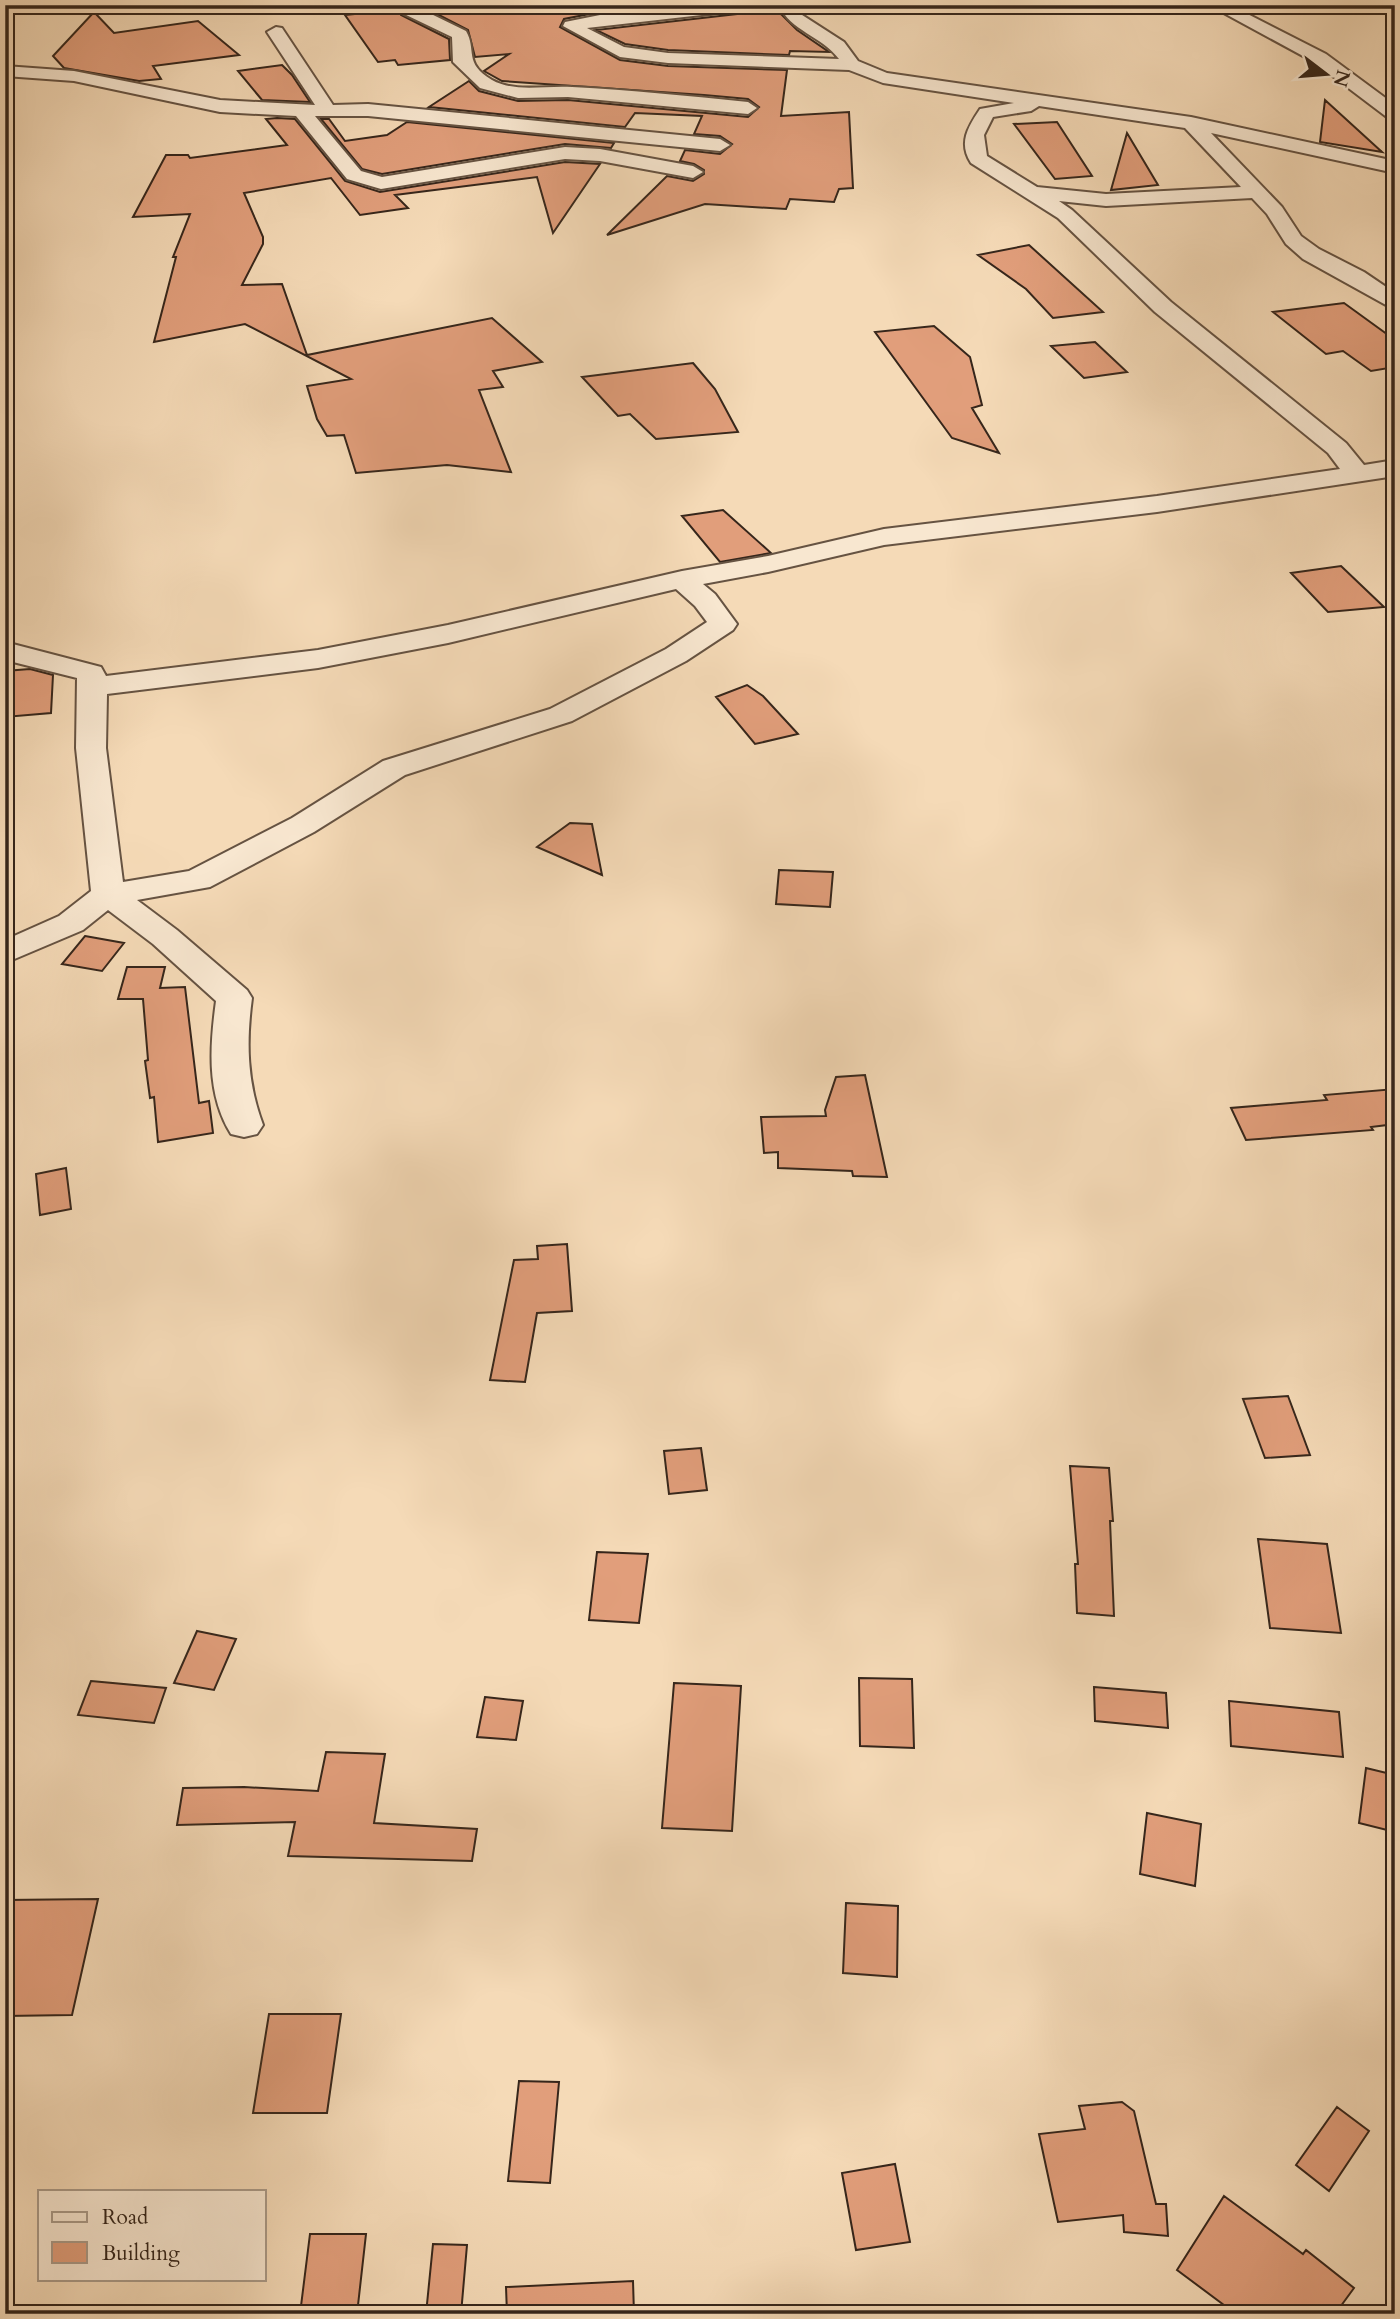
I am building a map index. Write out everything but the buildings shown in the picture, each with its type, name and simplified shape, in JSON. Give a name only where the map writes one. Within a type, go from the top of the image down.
[{"type":"street","points":[[429,5],[408,9],[460,35],[462,62],[486,84],[518,93],[595,94],[748,108]]},
{"type":"street","points":[[746,5],[605,19],[571,26],[620,52],[668,58],[852,65],[883,78],[909,83],[1191,123],[1395,167]]},
{"type":"street","points":[[787,5],[792,16],[838,46],[852,65]]},
{"type":"street","points":[[1217,5],[1320,58],[1395,114]]},
{"type":"street","points":[[276,32],[327,110]]},
{"type":"street","points":[[5,71],[74,76],[220,106],[301,111],[368,110],[720,145]]},
{"type":"street","points":[[1064,104],[1029,104],[987,113],[973,133],[973,145],[978,159],[1065,214],[1163,307],[1309,424],[1336,448],[1357,473]]},
{"type":"street","points":[[301,111],[354,175],[381,183],[565,153],[600,155],[693,172]]},
{"type":"street","points":[[1191,123],[1275,211],[1293,240],[1311,254],[1356,277],[1395,303]]},
{"type":"street","points":[[1033,192],[1051,197],[1105,200],[1255,192]]},
{"type":"street","points":[[1356,277],[1395,284]]},
{"type":"street","points":[[92,687],[318,659],[448,634],[682,579],[768,564],[884,537],[1157,504],[1395,468]]},
{"type":"street","points":[[5,953],[71,923],[108,894],[198,880],[303,825],[394,768],[561,715],[676,655],[723,624],[705,600],[682,579]]},
{"type":"street","points":[[5,651],[91,673],[91,748],[108,894],[165,937],[234,998],[227,1052],[236,1103],[244,1125]]}]
